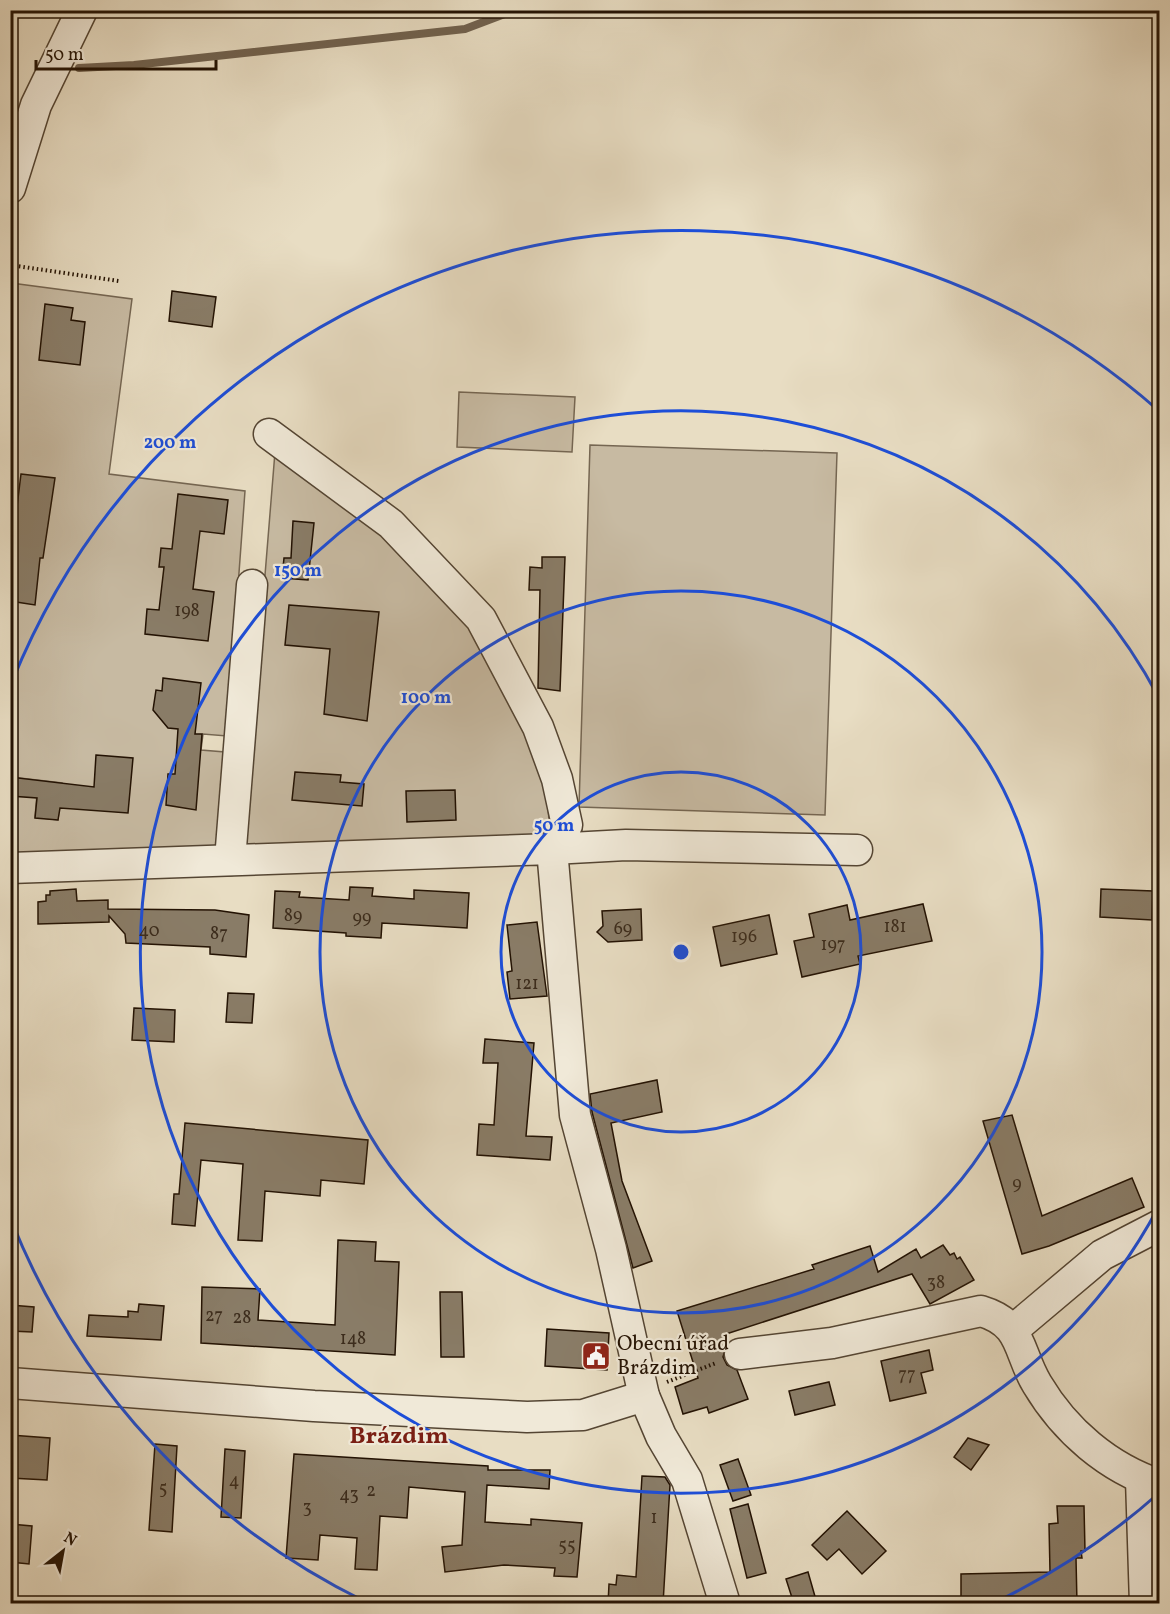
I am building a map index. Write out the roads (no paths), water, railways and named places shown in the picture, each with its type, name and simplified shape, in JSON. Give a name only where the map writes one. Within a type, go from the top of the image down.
[{"type":"street","points":[[10,188],[36,105],[82,10]]},
{"type":"street","points":[[268,434],[391,524],[481,619],[538,727],[557,779],[567,825],[552,849],[575,1115],[611,1249],[644,1396],[661,1436],[687,1480],[725,1604]]},
{"type":"street","points":[[230,860],[252,585]]},
{"type":"street","points":[[10,868],[626,845],[857,850]]},
{"type":"street","points":[[1013,1330],[1102,1255],[1160,1225]]},
{"type":"street","points":[[740,1354],[832,1342],[981,1311],[999,1317],[1013,1330],[1036,1384],[1071,1430],[1085,1445],[1150,1482],[1145,1604]]},
{"type":"street","points":[[10,1383],[314,1406],[527,1418],[583,1415],[644,1396]]},
{"type":"waterway","points":[[79,68],[134,65],[465,29],[515,10]]},
{"type":"place","name":"Obecní úřad Brázdim","points":[[596,1356]]},
{"type":"district","name":"Brázdim","points":[[399,1437]]}]
